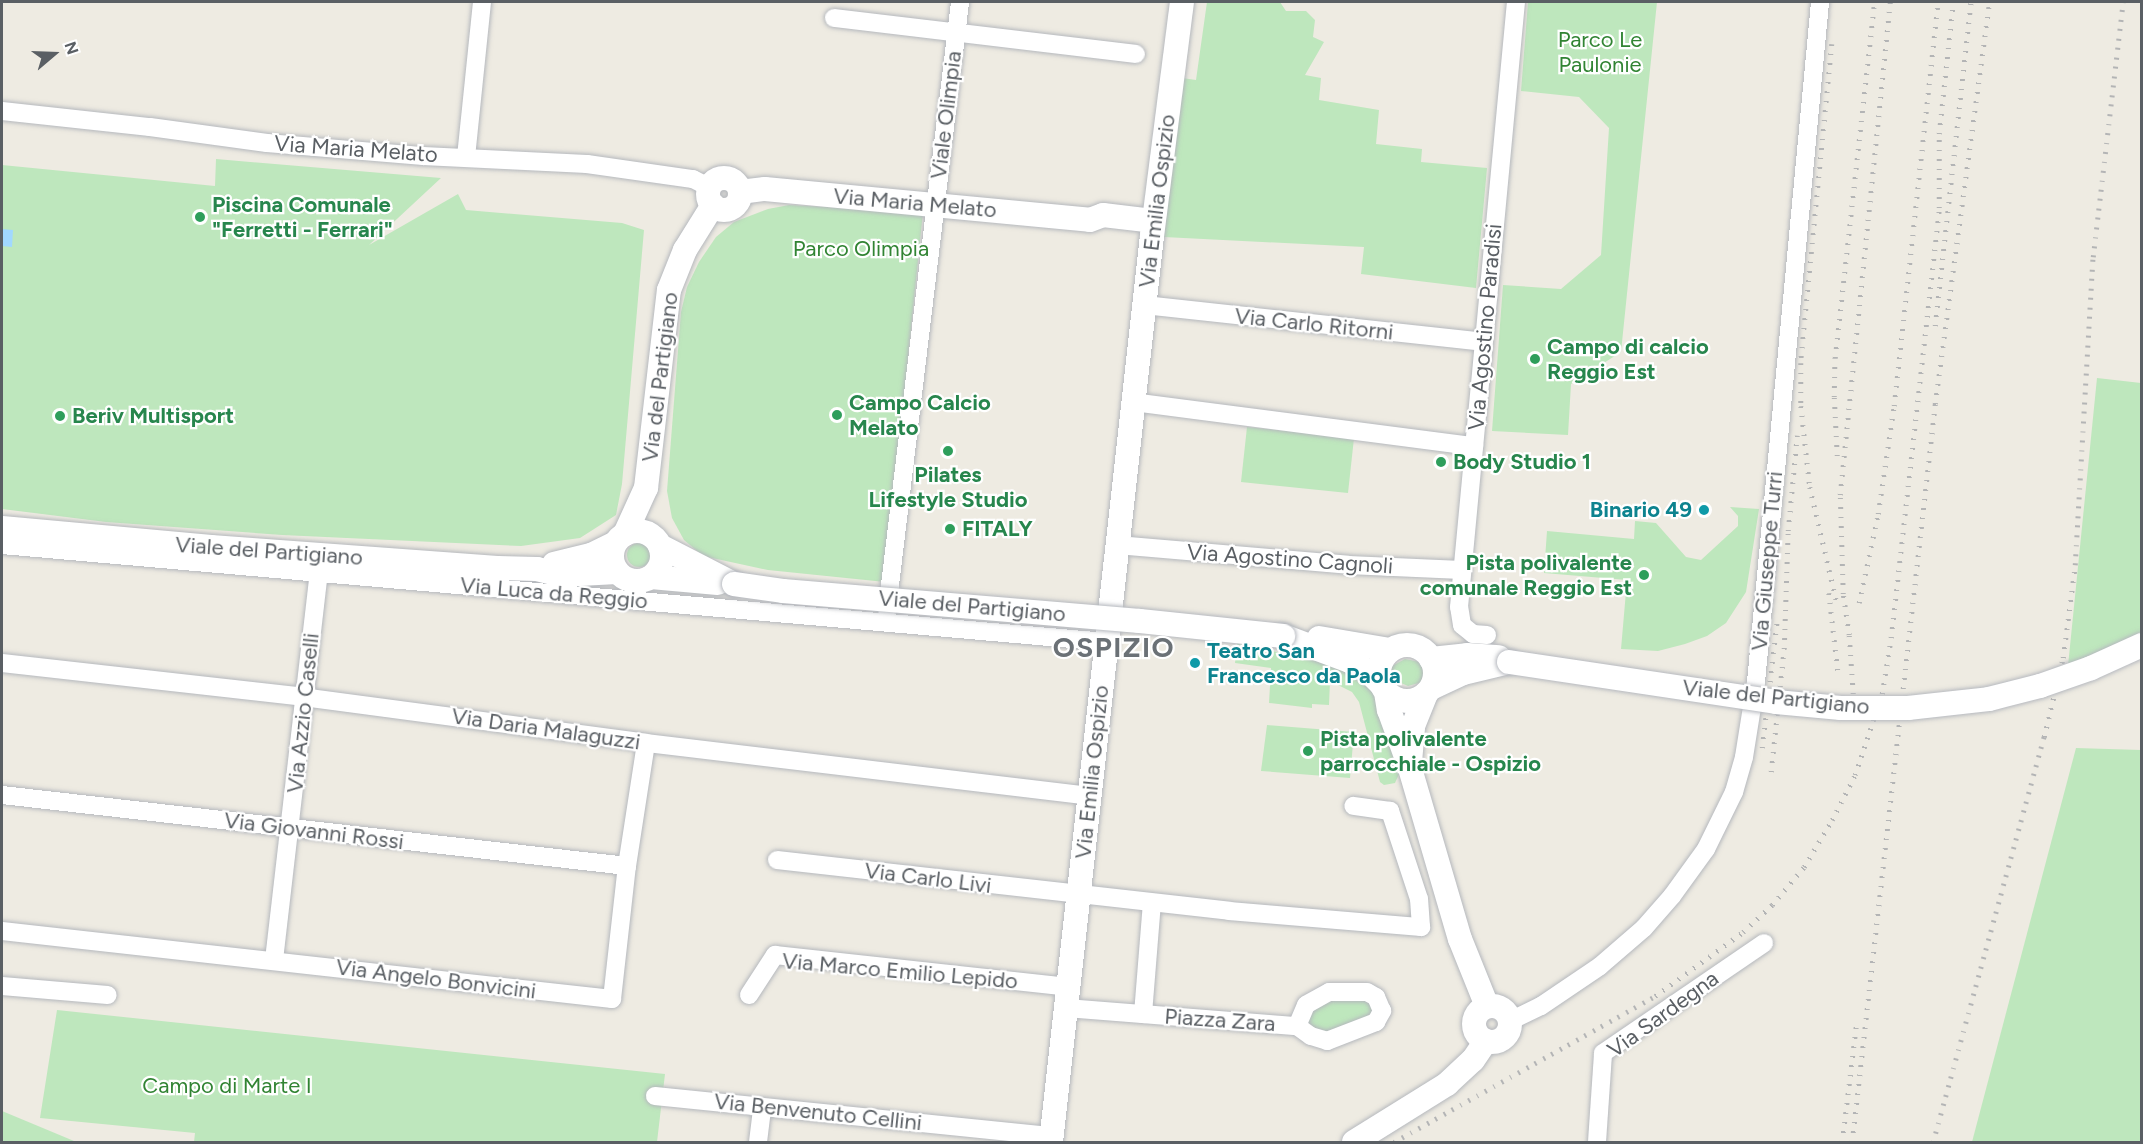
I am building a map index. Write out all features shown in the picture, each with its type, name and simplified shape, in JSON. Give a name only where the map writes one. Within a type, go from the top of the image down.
[{"type":"main road","name":"Via Emilia Ospizio","points":[[1051,1139],[1152,228],[1182,2]]},
{"type":"main road","name":"Via Maria Melato","points":[[711,196],[728,209],[737,203],[740,192],[765,189],[1090,220],[1098,228],[1152,228]]},
{"type":"main road","name":"Via del Partigiano","points":[[658,544],[646,488],[669,291],[685,250],[711,196]]},
{"type":"main road","name":"Via del Partigiano","points":[[620,539],[646,488]]},
{"type":"main road","name":"Viale del Partigiano","points":[[2,528],[222,548],[497,568],[537,568],[591,555],[638,531],[734,584]]},
{"type":"main road","points":[[617,572],[612,558],[620,539]]},
{"type":"main road","points":[[651,577],[661,563],[658,544]]},
{"type":"main road","name":"Viale del Partigiano","points":[[537,568],[561,574],[617,572],[622,577],[637,582],[651,577],[783,591],[1324,639],[1390,650],[1408,646],[1425,652],[1431,658],[1489,655],[1509,662],[1776,702],[1887,709],[1949,705],[2016,692],[2074,675],[2142,645]]},
{"type":"main road","name":"Viale del Partigiano","points":[[1283,636],[1350,661],[1369,672],[1384,688],[1402,699],[1418,698],[1463,673],[1509,662]]},
{"type":"main road","points":[[1390,650],[1384,655],[1378,670],[1399,742],[1410,765],[1460,939],[1487,1006]]},
{"type":"main road","points":[[1410,765],[1413,726],[1436,673],[1431,658]]},
{"type":"main road","points":[[1487,1006],[1499,1007],[1510,1021],[1505,1038],[1494,1042],[1486,1041],[1478,1035],[1474,1024],[1478,1013],[1487,1006]]},
{"type":"main road","points":[[1354,1143],[1446,1084],[1473,1060],[1486,1041]]},
{"type":"street","points":[[466,157],[482,2]]},
{"type":"street","name":"Viale Olimpia","points":[[885,623],[960,2]]},
{"type":"street","name":"Via Agostino Paradisi","points":[[1487,635],[1473,634],[1462,625],[1459,607],[1516,2]]},
{"type":"street","name":"Via Giuseppe Turri","points":[[1510,1021],[1542,1006],[1599,966],[1644,928],[1672,896],[1706,849],[1734,792],[1744,758],[1756,682],[1820,2]]},
{"type":"street","points":[[834,18],[1137,54]]},
{"type":"street","name":"Via Maria Melato","points":[[2,111],[150,127],[267,143],[586,164],[693,179],[711,196]]},
{"type":"street","name":"Via Carlo Ritorni","points":[[1144,305],[1483,342]]},
{"type":"street","points":[[1133,402],[1474,446]]},
{"type":"street","name":"Via Luca da Reggio","points":[[2,544],[1107,642]]},
{"type":"street","name":"Via Agostino Cagnoli","points":[[1117,545],[1348,565],[1462,570]]},
{"type":"street","name":"Via Azzio Caselli","points":[[274,960],[319,573]]},
{"type":"street","name":"Via Daria Malaguzzi","points":[[2,663],[303,697],[646,743],[1089,796]]},
{"type":"street","name":"Via Angelo Bonvicini","points":[[2,931],[612,999],[627,866],[646,743]]},
{"type":"street","name":"Via Giovanni Rossi","points":[[2,795],[627,866]]},
{"type":"street","name":"Via Carlo Livi","points":[[777,860],[1152,903],[1421,927],[1419,899],[1390,811],[1353,806]]},
{"type":"street","name":"Piazza Zara","points":[[1143,1014],[1152,903]]},
{"type":"street","name":"Via Sardegna","points":[[1597,1143],[1603,1053],[1764,943]]},
{"type":"street","name":"Via Marco Emilio Lepido","points":[[749,995],[775,956],[1067,998]]},
{"type":"street","points":[[2,986],[108,996]]},
{"type":"street","name":"Piazza Zara","points":[[1067,998],[1143,1014],[1297,1026]]},
{"type":"street","name":"Via Benvenuto Cellini","points":[[655,1095],[1051,1139]]},
{"type":"street","points":[[758,1143],[762,1107]]},
{"type":"green space","points":[[1207,2],[1280,2],[1286,11],[1306,11],[1315,20],[1313,37],[1324,42],[1305,75],[1321,78],[1319,100],[1379,110],[1376,144],[1422,149],[1421,162],[1487,168],[1476,288],[1361,274],[1364,247],[1164,237],[1182,78],[1196,80]]},
{"type":"green space","name":"Parco Le Paulonie","points":[[1528,2],[1657,2],[1621,352],[1571,384],[1568,435],[1492,431],[1503,285],[1561,289],[1601,255],[1609,128],[1579,97],[1521,91]]},
{"type":"green space","points":[[216,159],[441,178],[369,245],[458,194],[466,210],[622,223],[644,230],[622,484],[616,515],[580,538],[521,546],[282,535],[106,522],[2,509],[2,165],[215,186]]},
{"type":"green space","name":"Parco Olimpia","points":[[789,205],[923,212],[885,582],[768,570],[703,556],[684,540],[672,518],[667,491],[681,312],[687,287],[699,262],[716,237],[734,222],[768,209]]},
{"type":"green space","points":[[2097,378],[2141,383],[2141,638],[2068,666]]},
{"type":"green space","points":[[1247,427],[1354,438],[1348,493],[1241,482]]},
{"type":"green space","points":[[1730,507],[1759,509],[1746,592],[1726,623],[1707,636],[1685,644],[1658,651],[1621,649],[1627,580],[1544,573],[1547,531],[1634,539],[1635,521],[1656,523],[1686,557],[1701,560],[1738,526],[1738,516]]},
{"type":"green space","points":[[639,543],[644,544],[650,550],[650,560],[644,566],[639,567],[634,566],[628,560],[627,555],[628,550],[634,544]]},
{"type":"green space","points":[[1237,643],[1317,661],[1356,676],[1374,693],[1381,706],[1400,772],[1395,783],[1384,785],[1380,782],[1359,702],[1352,692],[1330,681],[1329,705],[1312,704],[1312,708],[1269,703],[1271,668],[1235,663]]},
{"type":"green space","points":[[1405,659],[1420,662],[1425,669],[1422,682],[1408,686],[1394,680],[1390,674],[1392,666]]},
{"type":"green space","name":"Pista polivalente parrocchiale - Ospizio","points":[[1267,725],[1354,732],[1350,778],[1261,771]]},
{"type":"green space","points":[[2076,748],[2141,750],[2141,1142],[1972,1142]]},
{"type":"green space","points":[[1368,998],[1376,1015],[1322,1035],[1307,1022],[1308,1015],[1322,1000]]},
{"type":"green space","name":"Campo di Marte I","points":[[57,1010],[665,1074],[657,1142],[194,1142],[195,1133],[40,1118]]},
{"type":"green space","points":[[2,1111],[74,1141],[2,1142]]},
{"type":"water","points":[[2,229],[13,230],[12,247],[2,246]]},
{"type":"railway","points":[[1837,456],[1835,358],[1874,2]]},
{"type":"railway","points":[[1853,694],[1849,635],[1843,594],[1840,495],[1890,2]]},
{"type":"railway","points":[[1859,603],[1878,514],[1894,406],[1938,2]]},
{"type":"railway","points":[[1394,1142],[1655,996],[1743,932],[1772,905],[1804,867],[1855,775],[1882,694],[1891,638],[1939,208],[1939,134],[1953,2]]},
{"type":"railway","points":[[1935,326],[1971,2]]},
{"type":"railway","points":[[1852,1142],[1935,404],[1989,2]]},
{"type":"railway","points":[[1933,1142],[2044,737],[2063,658],[2075,565],[2093,257],[2123,2]]},
{"type":"railway","points":[[1832,44],[1801,363],[1801,406],[1810,487],[1837,603]]},
{"type":"railway","points":[[1771,772],[1784,649],[1788,531],[1797,435]]},
{"type":"railway","points":[[1829,593],[1838,671]]},
{"type":"railway","points":[[1762,748],[1777,621]]},
{"type":"railway","points":[[1842,1142],[1856,1027]]},
{"type":"place","name":"Piscina Comunale \"Ferretti - Ferrari\"","points":[[200,217]]},
{"type":"place","name":"Campo di calcio Reggio Est","points":[[1535,359]]},
{"type":"place","name":"Campo Calcio Melato","points":[[837,415]]},
{"type":"place","name":"Beriv Multisport","points":[[60,416]]},
{"type":"place","name":"Pilates Lifestyle Studio","points":[[948,451]]},
{"type":"place","name":"Body Studio 1","points":[[1441,462]]},
{"type":"place","name":"Binario 49","points":[[1704,510]]},
{"type":"place","name":"FITALY","points":[[950,529]]},
{"type":"place","name":"Pista polivalente comunale Reggio Est","points":[[1644,575]]},
{"type":"place","name":"Teatro San Francesco da Paola","points":[[1195,663]]},
{"type":"place","name":"Pista polivalente parrocchiale - Ospizio","points":[[1308,751]]},
{"type":"district","name":"OSPIZIO","points":[[1114,647]]}]
